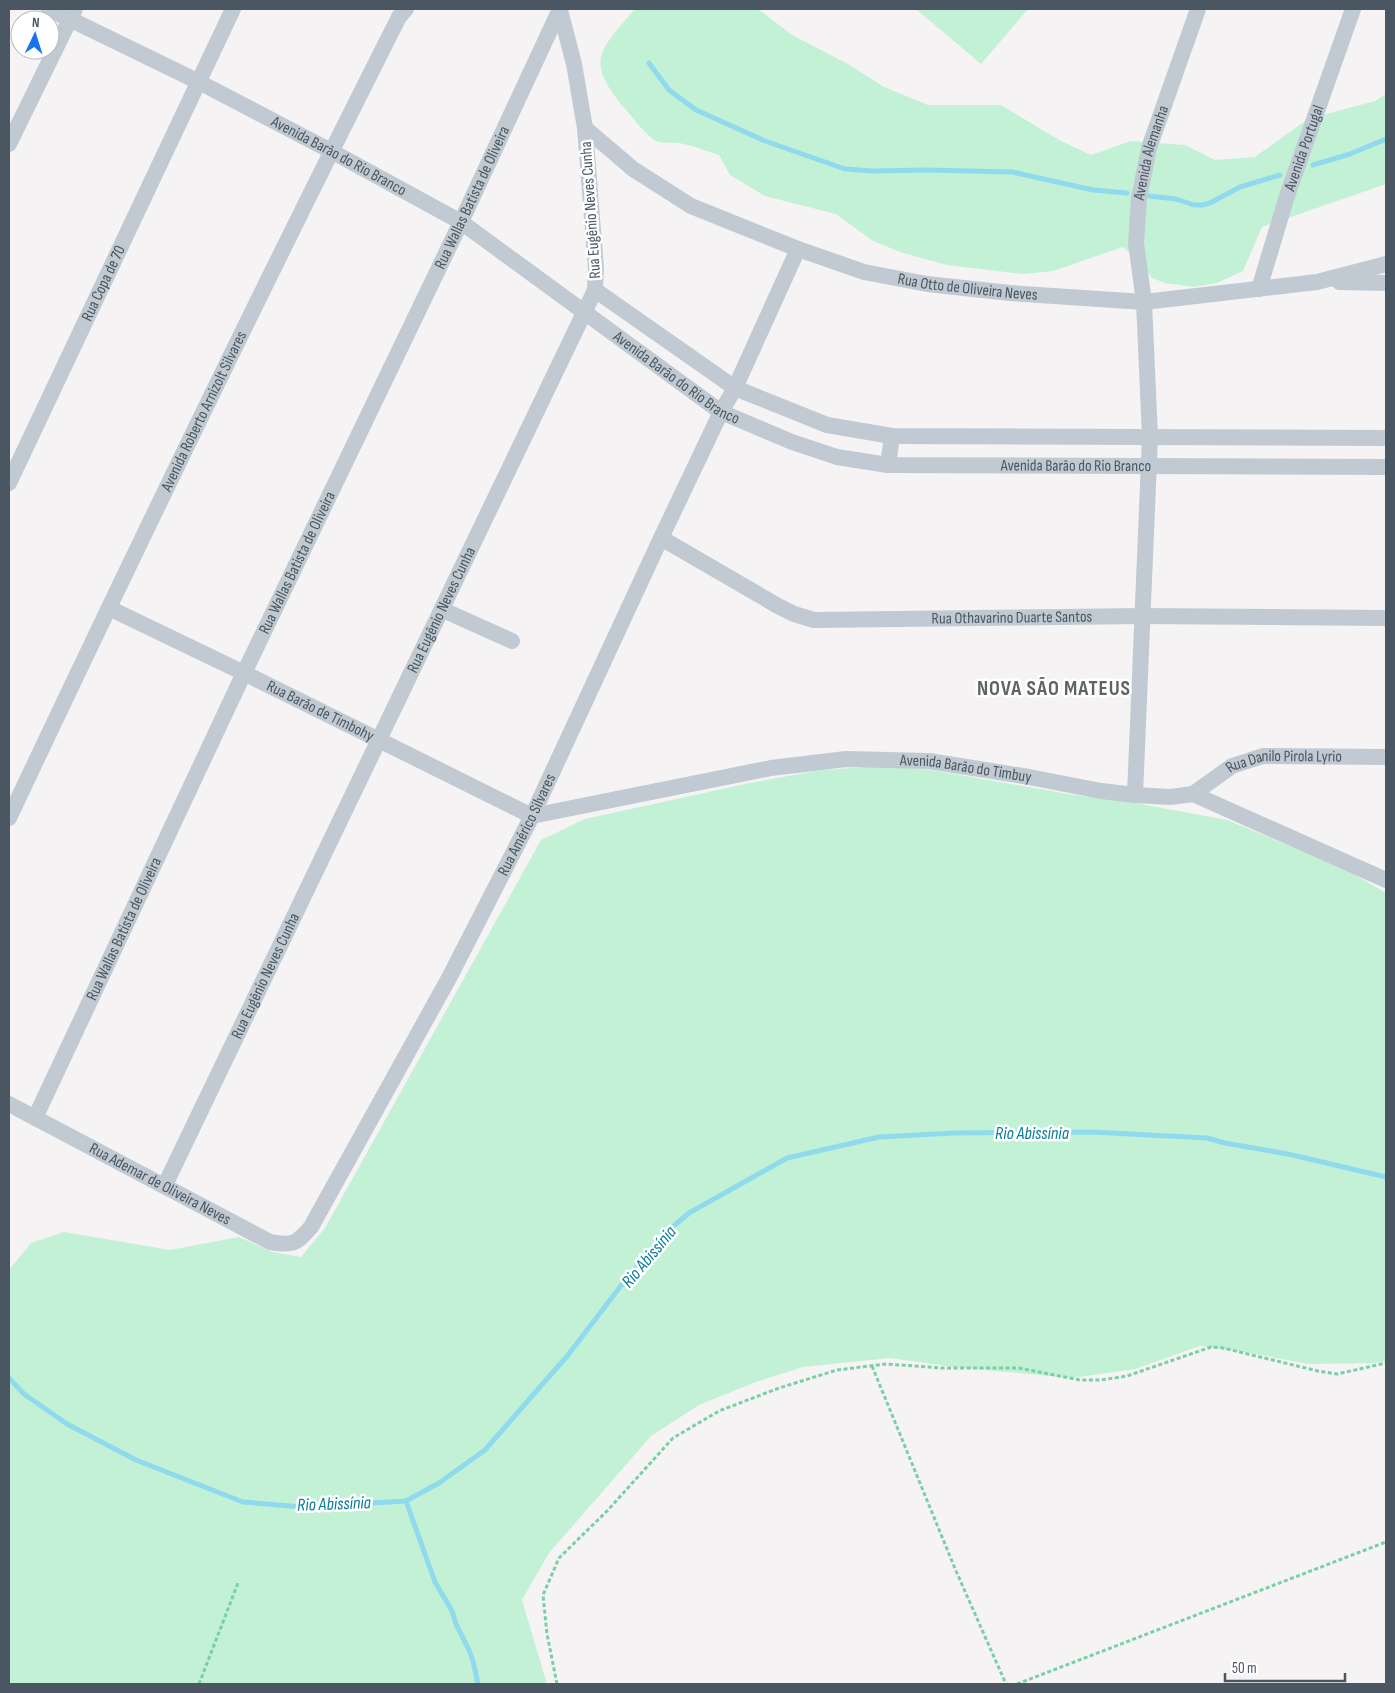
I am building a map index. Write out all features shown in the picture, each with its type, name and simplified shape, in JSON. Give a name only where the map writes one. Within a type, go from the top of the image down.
[{"type":"street","name":"Avenida Barão do Rio Branco","points":[[49,9],[72,14],[462,222],[721,412],[792,442],[837,456],[888,465],[1386,467]]},
{"type":"street","name":"Rua Copa de 70","points":[[9,483],[232,9]]},
{"type":"street","name":"Avenida Roberto Arnizolt Silvares","points":[[9,818],[331,151],[399,17],[406,9]]},
{"type":"street","name":"Rua Eugênio Neves Cunha","points":[[165,1186],[586,313],[595,290],[596,269],[585,128],[574,64],[560,9]]},
{"type":"street","name":"Rua Wallas Batista de Oliveira","points":[[35,1118],[244,673],[462,222],[560,9]]},
{"type":"street","name":"Avenida Alemanha","points":[[1135,795],[1150,437],[1144,302],[1136,243],[1139,198],[1149,148],[1198,9]]},
{"type":"street","name":"Avenida Portugal","points":[[1259,288],[1287,196],[1353,9]]},
{"type":"street","points":[[9,144],[72,14]]},
{"type":"street","name":"Rua Otto de Oliveira Neves","points":[[585,128],[633,169],[691,206],[798,249],[864,272],[927,284],[1010,294],[1144,302],[1317,282],[1386,264]]},
{"type":"street","name":"Rua Américo Silvares","points":[[310,1227],[449,978],[532,816],[661,538],[721,412],[735,388],[798,249]]},
{"type":"street","points":[[1317,282],[1386,283]]},
{"type":"street","name":"Avenida Barão do Rio Branco","points":[[595,290],[735,388],[827,425],[892,436],[1386,438]]},
{"type":"street","points":[[888,465],[892,436]]},
{"type":"street","name":"Rua Othavarino Duarte Santos","points":[[661,538],[778,606],[794,614],[814,620],[1142,616],[1386,618]]},
{"type":"street","name":"Rua Barão de Timbohy","points":[[109,608],[532,816]]},
{"type":"street","points":[[443,610],[512,641]]},
{"type":"street","name":"Rua Danilo Pirola Lyrio","points":[[1193,794],[1232,766],[1263,756],[1386,757]]},
{"type":"street","name":"Avenida Barão do Timbuy","points":[[532,816],[771,768],[846,759],[929,761],[1101,791],[1135,795],[1170,797],[1193,794]]},
{"type":"street","points":[[1193,794],[1385,880]]},
{"type":"street","name":"Rua Ademar de Oliveira Neves","points":[[9,1104],[270,1242],[286,1245],[298,1241],[310,1227]]},
{"type":"path","points":[[557,1684],[547,1634],[543,1595],[559,1558],[606,1511],[673,1438],[719,1411],[779,1388],[837,1370],[886,1364],[942,1368],[1019,1368],[1080,1380],[1101,1380],[1127,1376],[1211,1347],[1223,1348],[1336,1374],[1386,1363]]},
{"type":"path","points":[[872,1366],[1006,1684]]},
{"type":"path","points":[[1017,1684],[1386,1542]]},
{"type":"path","points":[[199,1684],[238,1583]]},
{"type":"green space","points":[[635,9],[758,9],[792,35],[848,64],[884,87],[928,105],[1001,105],[1059,140],[1091,155],[1131,141],[1185,145],[1215,160],[1255,157],[1308,119],[1375,101],[1386,94],[1386,184],[1262,227],[1243,271],[1217,283],[1194,287],[1165,283],[1152,278],[1143,264],[1123,247],[1053,271],[1023,274],[947,265],[903,253],[873,241],[836,214],[765,196],[730,175],[719,155],[684,144],[661,142],[653,139],[637,123],[614,94],[605,81],[601,69],[601,58],[605,48]]},
{"type":"green space","points":[[916,9],[1028,9],[981,64]]},
{"type":"green space","points":[[884,766],[932,770],[1068,794],[1130,802],[1227,820],[1343,868],[1386,893],[1386,1361],[1377,1363],[1308,1364],[1200,1346],[1135,1369],[1072,1378],[954,1367],[890,1358],[803,1367],[756,1382],[699,1405],[651,1436],[549,1553],[522,1600],[547,1684],[9,1684],[9,1270],[31,1243],[64,1232],[170,1250],[239,1237],[272,1252],[301,1257],[325,1228],[541,840],[585,819],[750,783],[821,770]]},
{"type":"waterway","points":[[649,63],[669,90],[696,110],[765,141],[845,169],[872,171],[1012,172],[1093,190],[1127,193]]},
{"type":"waterway","points":[[1313,165],[1350,154],[1386,139]]},
{"type":"waterway","points":[[1149,196],[1176,199],[1194,205],[1202,205],[1210,203],[1240,187],[1280,175]]},
{"type":"waterway","name":"Rio Abissínia","points":[[9,1378],[24,1394],[67,1424],[136,1460],[243,1502],[302,1507],[406,1501],[439,1483],[485,1450],[568,1355],[623,1283],[669,1230],[689,1213],[787,1158],[879,1137],[954,1133],[1092,1132],[1207,1138],[1288,1154],[1386,1177]]},
{"type":"waterway","points":[[406,1501],[435,1582],[452,1611],[456,1624],[469,1650],[478,1684]]},
{"type":"district","name":"NOVA SÃO MATEUS","points":[[1054,688]]}]
